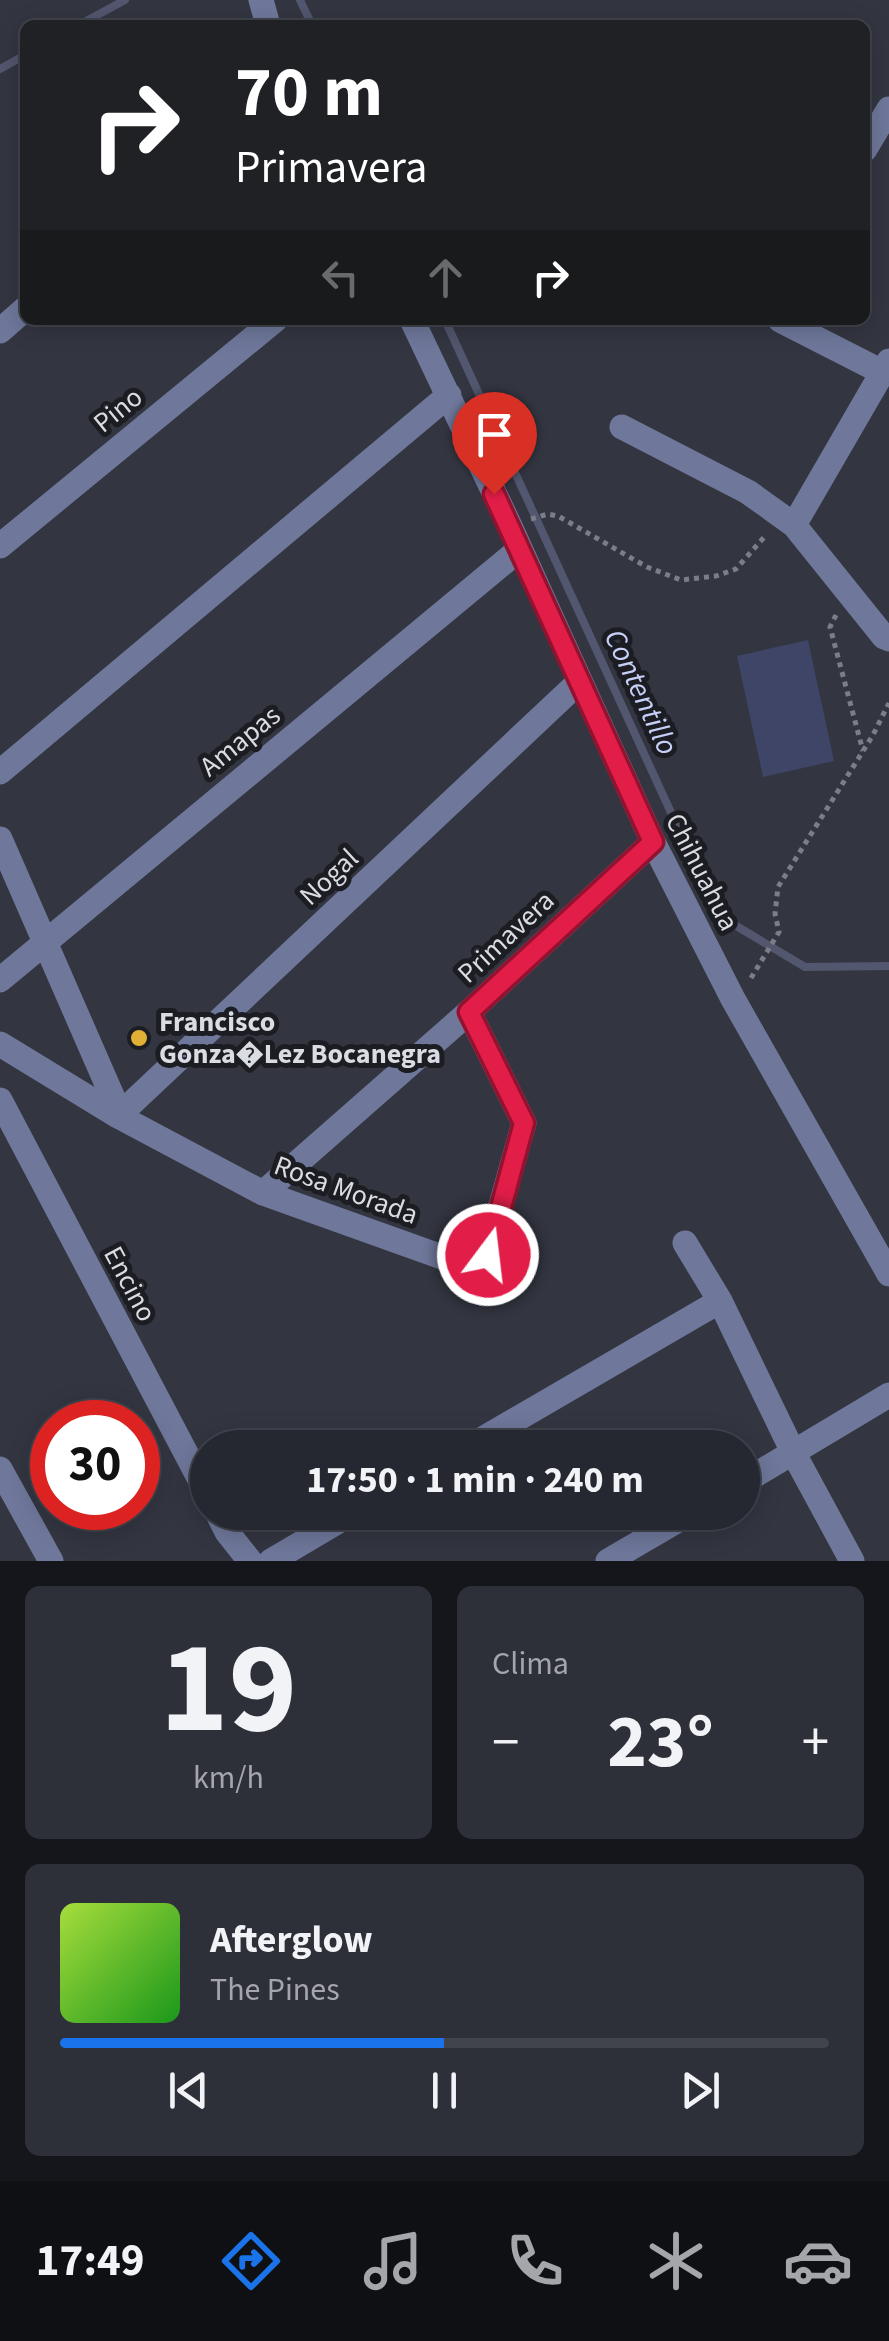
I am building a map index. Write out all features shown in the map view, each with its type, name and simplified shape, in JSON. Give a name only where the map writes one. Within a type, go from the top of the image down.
[{"type":"street","points":[[870,141],[889,109]]},
{"type":"street","points":[[0,330],[20,314]]},
{"type":"street","name":"Pino","points":[[0,546],[268,325]]},
{"type":"street","name":"Chihuahua","points":[[414,325],[653,842],[733,999],[889,1274]]},
{"type":"street","points":[[788,521],[886,367],[791,325]]},
{"type":"street","points":[[0,772],[449,396]]},
{"type":"street","points":[[622,427],[748,492],[788,521],[889,639]]},
{"type":"street","name":"Amapas","points":[[0,980],[515,538]]},
{"type":"street","name":"Nogal","points":[[118,1116],[580,680]]},
{"type":"street","points":[[0,838],[118,1116]]},
{"type":"street","name":"Primavera","points":[[263,1193],[469,1012],[653,842]]},
{"type":"street","name":"Rosa Morada","points":[[0,1044],[118,1116],[263,1193],[456,1262],[488,1255],[524,1123],[469,1012]]},
{"type":"street","name":"Encino","points":[[0,1100],[190,1460]]},
{"type":"street","points":[[685,1243],[720,1301],[794,1454],[852,1561]]},
{"type":"street","points":[[498,1430],[720,1301]]},
{"type":"street","points":[[760,1473],[889,1395]]},
{"type":"street","points":[[0,1470],[50,1561]]},
{"type":"street","points":[[224,1530],[232,1561]]},
{"type":"street","points":[[228,1530],[250,1561]]},
{"type":"street","points":[[271,1561],[324,1530]]},
{"type":"street","points":[[608,1561],[661,1530]]},
{"type":"path","points":[[515,538],[548,514],[558,516],[647,567],[681,580],[736,569],[788,521]]},
{"type":"path","points":[[848,592],[830,627],[863,750]]},
{"type":"path","points":[[733,999],[755,972],[778,932],[778,886],[889,703]]},
{"type":"shaded area","points":[[808,640],[834,761],[763,777],[737,656]]},
{"type":"waterway","points":[[88,20],[125,0]]},
{"type":"waterway","name":"Contentillo","points":[[300,0],[310,20]]},
{"type":"waterway","points":[[0,69],[20,58]]},
{"type":"waterway","name":"Contentillo","points":[[447,325],[718,915],[805,967],[889,966]]},
{"type":"place","name":"Francisco Gonza�Lez Bocanegra","points":[[139,1038]]},
{"type":"route","points":[[488,1255],[524,1123],[469,1012],[653,842],[494,494]]}]
